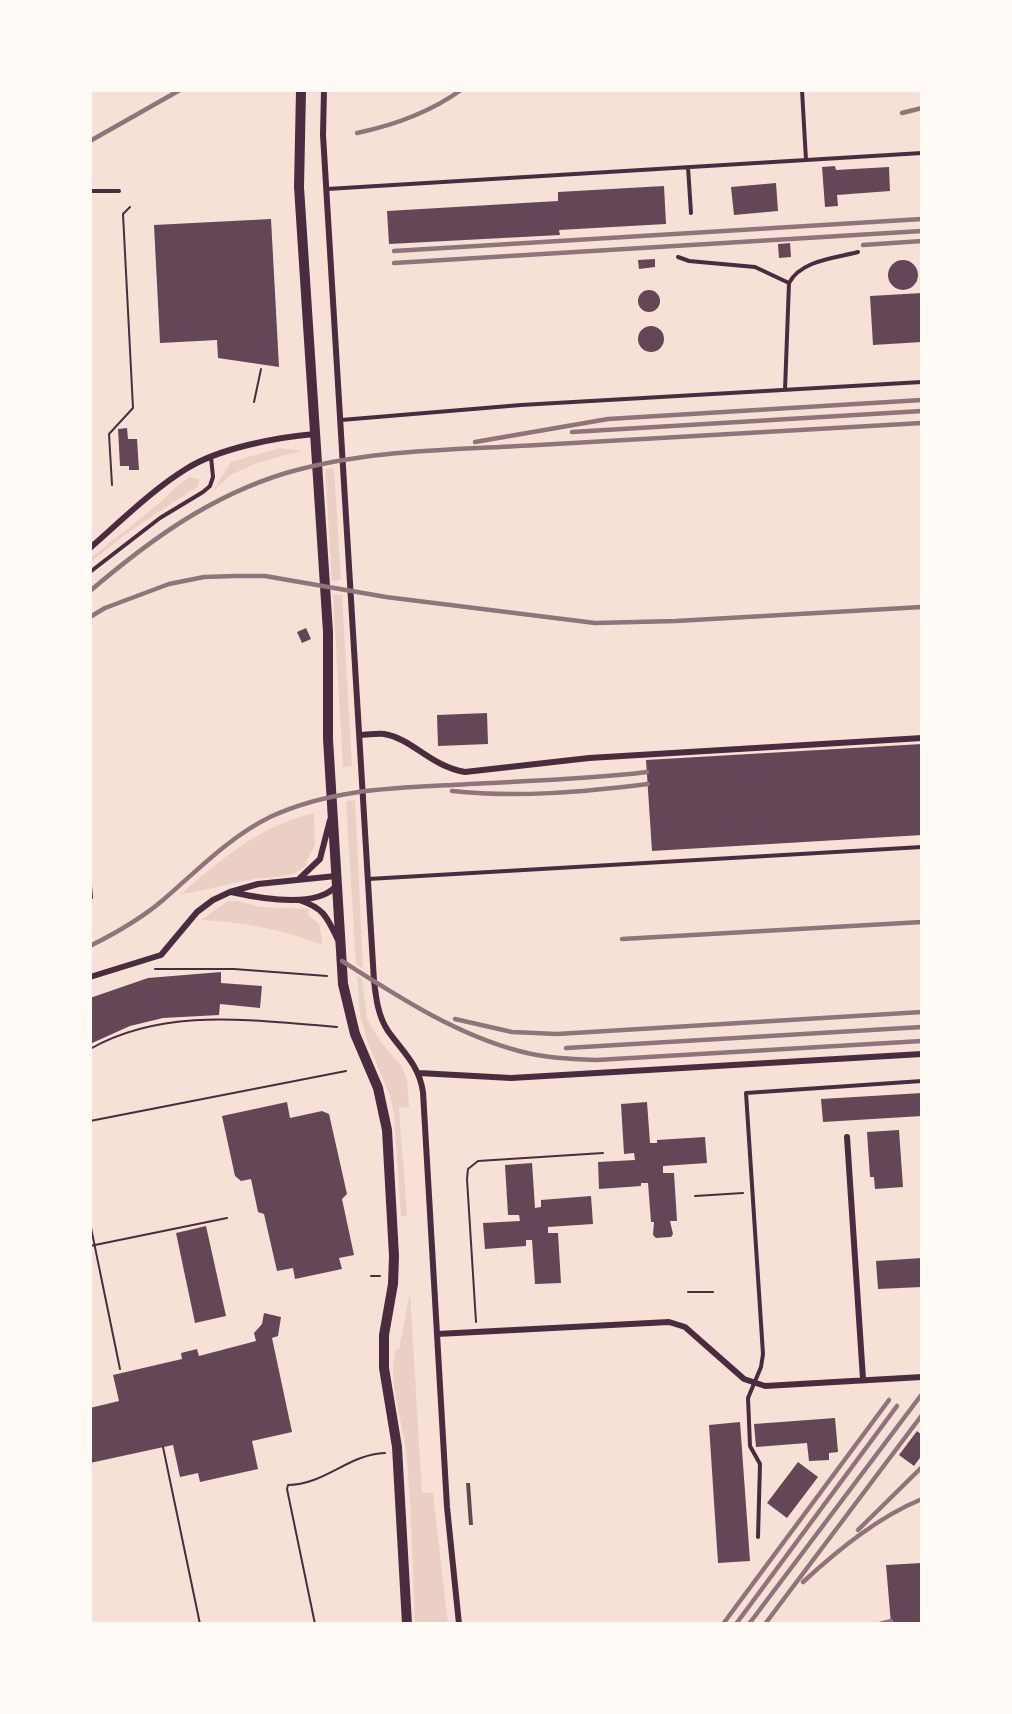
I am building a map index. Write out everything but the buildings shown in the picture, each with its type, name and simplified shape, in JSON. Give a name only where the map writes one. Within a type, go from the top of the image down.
[{"type":"street","points":[[301,90],[299,178],[328,632],[328,721],[341,945],[346,1003],[355,1034],[378,1088],[387,1130],[394,1256],[393,1284],[386,1315],[384,1359],[397,1447],[408,1624]]},
{"type":"street","points":[[324,90],[327,189],[376,1002],[387,1029],[419,1073],[423,1092],[449,1528],[459,1624]]},
{"type":"street","points":[[90,548],[187,468],[211,458],[276,440],[316,434]]},
{"type":"street","points":[[360,735],[383,734],[398,738],[431,761],[448,769],[465,772],[589,758],[922,738]]},
{"type":"street","points":[[298,879],[312,869],[320,859],[332,808]]},
{"type":"street","points":[[90,977],[161,955],[197,912],[213,900],[230,892],[258,884],[298,879],[337,881]]},
{"type":"street","points":[[230,892],[259,898],[296,899],[326,895],[337,881]]},
{"type":"street","points":[[296,899],[316,906],[321,911],[341,945]]},
{"type":"street","points":[[419,1073],[511,1078],[922,1054]]},
{"type":"street","points":[[847,1137],[863,1379]]},
{"type":"street","points":[[437,1334],[669,1322],[685,1327],[744,1379],[753,1384],[765,1386],[922,1377]]},
{"type":"lane","points":[[802,90],[806,160]]},
{"type":"lane","points":[[327,189],[922,153]]},
{"type":"lane","points":[[688,167],[691,213]]},
{"type":"lane","points":[[90,191],[119,191]]},
{"type":"lane","points":[[785,390],[789,283],[793,275],[806,266],[858,252]]},
{"type":"lane","points":[[678,257],[689,261],[755,267],[789,283]]},
{"type":"lane","points":[[341,420],[521,405],[922,382]]},
{"type":"lane","points":[[90,572],[160,518],[210,486],[213,477],[211,458]]},
{"type":"lane","points":[[368,879],[922,847]]},
{"type":"lane","points":[[758,1537],[759,1464],[750,1446],[748,1398],[761,1367],[763,1354],[746,1093],[922,1081]]},
{"type":"path","points":[[112,485],[109,434],[133,408],[123,214],[130,207]]},
{"type":"path","points":[[254,402],[261,369]]},
{"type":"path","points":[[90,872],[92,898]]},
{"type":"path","points":[[152,969],[234,969],[327,976]]},
{"type":"path","points":[[90,1049],[131,1031],[163,1023],[195,1020],[218,1019],[337,1027]]},
{"type":"path","points":[[90,1122],[346,1071]]},
{"type":"path","points":[[476,1324],[468,1169],[478,1161],[603,1153]]},
{"type":"path","points":[[695,1196],[752,1192]]},
{"type":"path","points":[[90,1246],[227,1218]]},
{"type":"path","points":[[90,1223],[120,1369]]},
{"type":"path","points":[[371,1276],[383,1276]]},
{"type":"path","points":[[688,1292],[713,1292]]},
{"type":"path","points":[[163,1447],[200,1624]]},
{"type":"path","points":[[315,1624],[288,1485],[310,1483],[370,1453],[387,1453]]},
{"type":"shaded area","points":[[280,448],[301,451],[260,462],[232,474],[213,491],[231,462]]},
{"type":"shaded area","points":[[334,468],[341,580],[332,581],[325,469]]},
{"type":"shaded area","points":[[190,477],[199,479],[198,486],[123,536],[90,563],[90,559]]},
{"type":"shaded area","points":[[333,595],[342,595],[352,766],[343,767]]},
{"type":"shaded area","points":[[355,800],[363,968],[356,964],[346,801]]},
{"type":"shaded area","points":[[314,813],[315,845],[306,862],[307,865],[301,870],[287,875],[181,894],[211,868],[259,835],[295,818]]},
{"type":"shaded area","points":[[228,901],[239,901],[260,907],[309,909],[308,915],[319,924],[323,945],[263,928],[201,920]]},
{"type":"shaded area","points":[[357,976],[362,979],[367,1019],[383,1045],[401,1065],[407,1079],[409,1107],[399,1108],[407,1216],[401,1216],[394,1114],[390,1096],[368,1043],[360,1015]]},
{"type":"shaded area","points":[[410,1292],[422,1493],[433,1493],[448,1624],[415,1624],[407,1466],[393,1373],[396,1349],[399,1349]]},
{"type":"railway","points":[[90,141],[180,90]]},
{"type":"railway","points":[[357,133],[411,117],[461,90]]},
{"type":"railway","points":[[902,113],[922,108]]},
{"type":"railway","points":[[394,251],[922,219]]},
{"type":"railway","points":[[394,263],[922,231]]},
{"type":"railway","points":[[863,245],[922,241]]},
{"type":"railway","points":[[475,442],[608,419],[922,400]]},
{"type":"railway","points":[[572,432],[922,411]]},
{"type":"railway","points":[[90,591],[158,537],[206,507],[258,483],[317,465],[411,452],[922,423]]},
{"type":"railway","points":[[90,617],[105,608],[169,584],[204,577],[235,576],[265,576],[386,597],[595,623],[676,621],[922,607]]},
{"type":"railway","points":[[90,946],[119,931],[146,913],[214,855],[255,825],[292,808],[314,801],[382,789],[574,779],[647,772]]},
{"type":"railway","points":[[452,791],[501,794],[550,793],[648,784]]},
{"type":"railway","points":[[622,939],[922,922]]},
{"type":"railway","points":[[342,961],[427,1013],[472,1035],[495,1044],[548,1057],[597,1060],[922,1041]]},
{"type":"railway","points":[[455,1019],[512,1032],[557,1034],[922,1012]]},
{"type":"railway","points":[[566,1048],[922,1027]]},
{"type":"railway","points":[[749,1624],[922,1394]]},
{"type":"railway","points":[[723,1624],[889,1400]]},
{"type":"railway","points":[[736,1624],[897,1406]]},
{"type":"railway","points":[[765,1624],[922,1415]]},
{"type":"railway","points":[[858,1530],[922,1467]]},
{"type":"railway","points":[[803,1582],[859,1535],[890,1515],[922,1499]]},
{"type":"railway","points":[[880,1624],[891,1621]]}]
